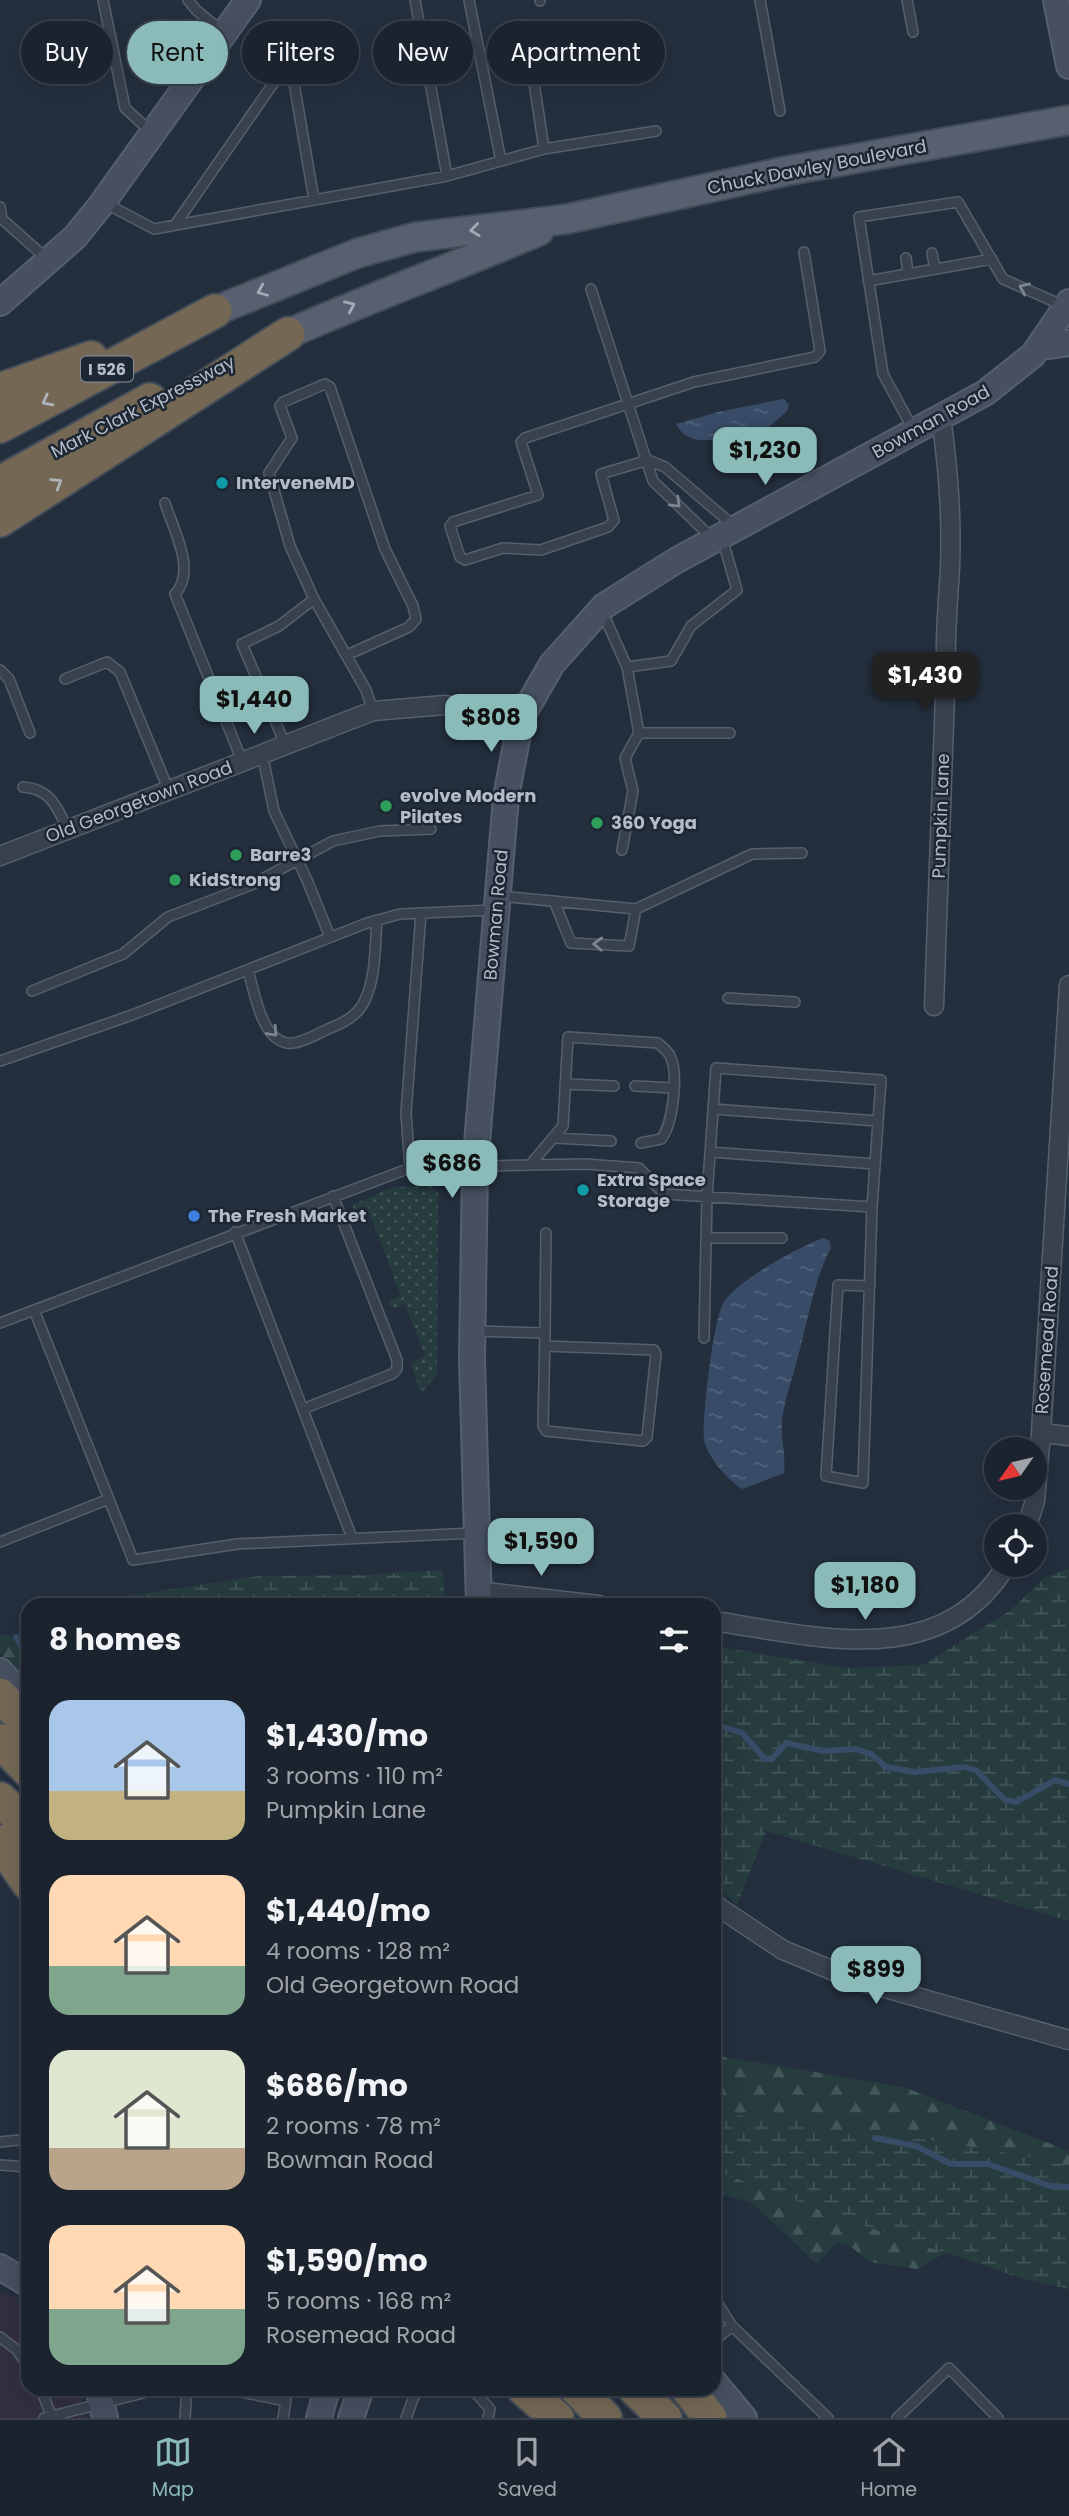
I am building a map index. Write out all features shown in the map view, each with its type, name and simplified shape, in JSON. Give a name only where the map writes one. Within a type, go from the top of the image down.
[{"type":"highway","points":[[0,390],[215,311]]},
{"type":"highway","name":"I 526","points":[[0,426],[215,311]]},
{"type":"highway","points":[[0,520],[288,334]]},
{"type":"highway","name":"Mark Clark Expressway","points":[[0,483],[156,397],[288,334]]},
{"type":"highway","points":[[0,1695],[21,1718]]},
{"type":"highway","points":[[0,1741],[21,1763]]},
{"type":"highway","points":[[0,1799],[21,1821]]},
{"type":"highway","points":[[0,1842],[21,1874]]},
{"type":"highway","points":[[532,2396],[557,2418]]},
{"type":"highway","points":[[584,2396],[605,2418]]},
{"type":"highway","points":[[642,2396],[665,2418]]},
{"type":"highway","points":[[693,2396],[710,2418]]},
{"type":"main road","points":[[228,29],[248,0]]},
{"type":"main road","points":[[1056,0],[1069,66]]},
{"type":"main road","points":[[0,303],[75,237],[188,84]]},
{"type":"main road","name":"Chuck Dawley Boulevard","points":[[215,311],[358,253],[416,237],[567,219],[786,171],[1069,120]]},
{"type":"main road","name":"Chuck Dawley Boulevard","points":[[288,334],[567,219]]},
{"type":"main road","name":"Bowman Road","points":[[479,1598],[475,1533],[473,1331],[475,1167],[506,797],[521,719],[552,664],[601,609],[724,535],[985,393],[1041,347],[1068,304]]},
{"type":"main road","points":[[1041,347],[1069,343]]},
{"type":"main road","points":[[0,1671],[21,1694]]},
{"type":"main road","points":[[0,2267],[21,2280]]},
{"type":"main road","points":[[721,2390],[744,2418]]},
{"type":"main road","points":[[319,2418],[325,2396]]},
{"type":"main road","points":[[351,2418],[358,2396]]},
{"type":"street","name":"Pumpkin Lane","points":[[934,1006],[946,666],[944,618],[950,567],[948,470],[941,417]]},
{"type":"street","name":"Old Georgetown Road","points":[[0,856],[373,711],[445,705],[521,719]]},
{"type":"street","name":"Rosemead Road","points":[[1031,1514],[1035,1501],[1041,1433],[1069,985]]},
{"type":"street","points":[[1041,1433],[1069,1436]]},
{"type":"street","points":[[721,1622],[854,1642],[899,1639],[929,1629],[962,1611],[997,1577]]},
{"type":"street","points":[[721,1908],[783,1950],[850,1978],[1069,2040]]},
{"type":"lane","points":[[103,0],[108,21]]},
{"type":"lane","points":[[188,0],[210,21]]},
{"type":"lane","points":[[415,0],[447,176]]},
{"type":"lane","points":[[469,0],[501,161]]},
{"type":"lane","points":[[760,0],[780,111]]},
{"type":"lane","points":[[907,0],[913,32]]},
{"type":"lane","points":[[113,47],[125,108],[153,133]]},
{"type":"lane","points":[[174,225],[284,68],[294,83],[314,200]]},
{"type":"lane","points":[[534,84],[544,149]]},
{"type":"lane","points":[[103,202],[154,229],[447,176],[544,149],[656,131]]},
{"type":"lane","points":[[915,432],[883,374],[859,217],[958,202],[1003,279],[1068,304]]},
{"type":"lane","points":[[0,207],[2,219],[49,261]]},
{"type":"lane","points":[[925,207],[927,219]]},
{"type":"lane","points":[[898,211],[900,224]]},
{"type":"lane","points":[[627,667],[671,661],[691,626],[737,590],[724,535],[665,467],[648,460],[601,474],[614,520],[608,527],[541,550],[503,548],[465,560],[460,557],[450,526],[453,522],[538,495],[521,442],[525,438],[694,382],[815,357],[820,351],[804,251]]},
{"type":"lane","points":[[932,253],[935,268]]},
{"type":"lane","points":[[906,258],[908,273]]},
{"type":"lane","points":[[868,281],[992,259]]},
{"type":"lane","points":[[591,289],[626,405],[648,460],[653,481],[724,535]]},
{"type":"lane","points":[[347,655],[409,627],[416,619],[413,606],[385,549],[330,387],[326,384],[283,402],[280,406],[292,439],[270,473],[290,545],[314,599],[366,690],[373,711]]},
{"type":"lane","points":[[164,503],[185,569],[183,584],[175,594],[242,761]]},
{"type":"lane","points":[[285,744],[242,644],[279,626],[314,599]]},
{"type":"lane","points":[[601,609],[627,667],[639,733],[625,758],[633,791],[622,850]]},
{"type":"lane","points":[[65,679],[107,662],[120,671],[169,791]]},
{"type":"lane","points":[[0,670],[9,679],[30,733]]},
{"type":"lane","points":[[639,733],[730,733]]},
{"type":"lane","points":[[262,753],[274,811],[330,937]]},
{"type":"lane","points":[[23,788],[39,788],[54,800],[68,830]]},
{"type":"lane","points":[[32,991],[123,954],[168,917],[251,885],[333,841],[357,835],[430,830]]},
{"type":"lane","points":[[0,1061],[330,937],[400,914],[496,903],[554,901],[636,909],[752,854],[802,853]]},
{"type":"lane","points":[[554,901],[570,943],[629,946],[636,909]]},
{"type":"lane","points":[[410,1168],[406,1113],[421,913]]},
{"type":"lane","points":[[248,970],[265,1022],[276,1038],[288,1043],[298,1041],[345,1022],[365,1000],[371,981],[377,920]]},
{"type":"lane","points":[[728,998],[794,1002]]},
{"type":"lane","points":[[530,1166],[563,1126],[568,1037],[658,1043],[670,1055],[673,1088],[669,1129],[662,1139],[641,1143]]},
{"type":"lane","points":[[704,1338],[707,1197],[716,1068],[881,1080],[873,1207],[863,1483],[826,1476],[838,1285],[870,1286]]},
{"type":"lane","points":[[565,1084],[614,1086]]},
{"type":"lane","points":[[635,1086],[673,1088]]},
{"type":"lane","points":[[713,1109],[878,1121]]},
{"type":"lane","points":[[555,1138],[611,1141]]},
{"type":"lane","points":[[710,1152],[875,1164]]},
{"type":"lane","points":[[0,1324],[235,1232],[410,1168],[585,1164],[639,1168],[664,1194],[873,1207]]},
{"type":"lane","points":[[303,1409],[392,1374],[397,1368],[397,1360],[333,1196]]},
{"type":"lane","points":[[235,1232],[352,1538]]},
{"type":"lane","points":[[545,1346],[653,1350],[656,1354],[647,1437],[643,1441],[546,1430],[543,1426],[546,1233]]},
{"type":"lane","points":[[706,1238],[782,1238]]},
{"type":"lane","points":[[34,1310],[133,1560],[237,1544],[475,1533]]},
{"type":"lane","points":[[473,1331],[545,1333]]},
{"type":"lane","points":[[0,1542],[109,1499]]},
{"type":"lane","points":[[0,2142],[21,2140]]},
{"type":"lane","points":[[0,2165],[21,2167]]},
{"type":"lane","points":[[721,2309],[732,2326],[828,2418]]},
{"type":"lane","points":[[721,2335],[732,2326]]},
{"type":"lane","points":[[0,2337],[21,2356]]},
{"type":"lane","points":[[897,2418],[949,2368],[998,2418]]},
{"type":"lane","points":[[43,2396],[49,2417],[130,2396]]},
{"type":"lane","points":[[185,2418],[187,2396]]},
{"type":"lane","points":[[264,2396],[286,2401],[283,2418]]},
{"type":"lane","points":[[406,2418],[414,2396]]},
{"type":"lane","points":[[477,2396],[489,2413],[499,2418]]},
{"type":"shaded area","points":[[0,2292],[21,2303],[21,2396],[82,2396],[87,2418],[0,2418]]},
{"type":"green space","points":[[431,1186],[438,1193],[437,1373],[425,1390],[420,1391],[411,1364],[425,1356],[405,1304],[394,1308],[389,1305],[389,1301],[401,1296],[367,1206],[356,1211],[352,1205],[393,1187]]},
{"type":"green space","points":[[1069,1569],[1069,1921],[766,1831],[737,1905],[721,1890],[721,1647],[848,1668],[923,1665],[1011,1610],[1045,1577]]},
{"type":"green space","points":[[443,1570],[445,1598],[113,1598],[259,1576],[364,1575]]},
{"type":"green space","points":[[0,1634],[21,1639],[21,1676],[0,1653]]},
{"type":"green space","points":[[721,2056],[904,2087],[1069,2151],[1069,2167],[1053,2161],[905,2136],[836,2134],[792,2116],[755,2119],[721,2111]]},
{"type":"green space","points":[[721,2111],[755,2119],[792,2116],[836,2134],[905,2136],[1053,2161],[1069,2167],[1069,2289],[1024,2279],[850,2221],[721,2173]]},
{"type":"green space","points":[[721,2173],[945,2253],[917,2269],[869,2262],[849,2245],[838,2242],[817,2264],[752,2203],[721,2194]]},
{"type":"water","points":[[784,399],[789,405],[787,411],[768,428],[761,458],[751,464],[739,464],[724,441],[691,438],[676,424],[718,412]]},
{"type":"water","points":[[823,1238],[830,1241],[831,1248],[815,1288],[784,1408],[784,1473],[743,1489],[719,1468],[704,1440],[709,1369],[720,1312],[732,1293],[755,1274]]},
{"type":"waterway","points":[[16,1637],[21,1646]]},
{"type":"waterway","points":[[721,1726],[742,1733],[765,1759],[772,1759],[786,1743],[824,1751],[856,1749],[871,1754],[886,1767],[915,1772],[965,1767],[977,1771],[1005,1800],[1017,1802],[1055,1780],[1069,1784]]},
{"type":"waterway","points":[[875,2138],[916,2146],[951,2164],[988,2164],[1050,2186],[1069,2187]]},
{"type":"place","name":"InterveneMD","points":[[222,483]]},
{"type":"place","name":"evolve Modern Pilates","points":[[386,806]]},
{"type":"place","name":"360 Yoga","points":[[597,823]]},
{"type":"place","name":"Barre3","points":[[236,855]]},
{"type":"place","name":"KidStrong","points":[[175,880]]},
{"type":"place","name":"Extra Space Storage","points":[[583,1190]]},
{"type":"place","name":"The Fresh Market","points":[[194,1216]]}]
